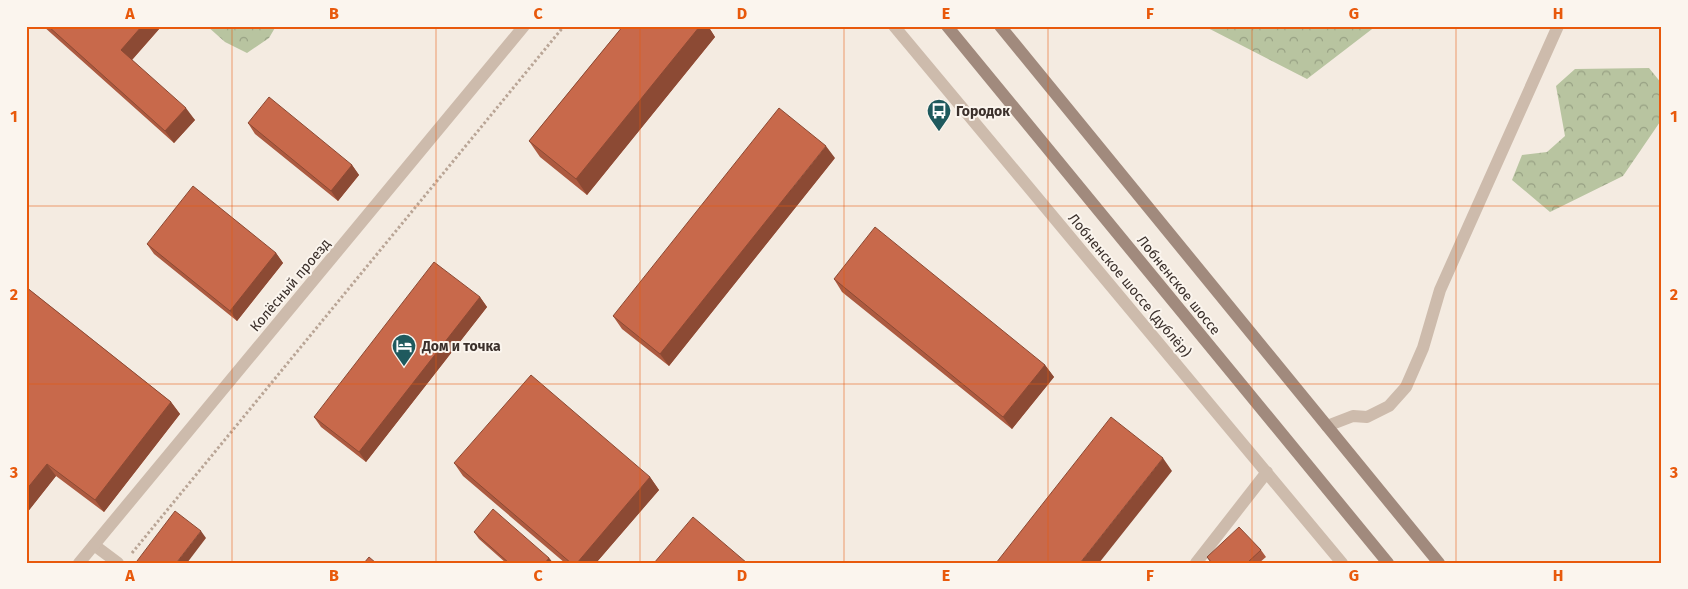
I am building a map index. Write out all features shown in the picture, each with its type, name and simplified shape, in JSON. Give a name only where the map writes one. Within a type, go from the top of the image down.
[{"type":"main road","name":"Лобненское шоссе","points":[[947,26],[1388,563]]},
{"type":"main road","name":"Лобненское шоссе","points":[[1000,26],[1439,563]]},
{"type":"street","name":"Колёсный проезд","points":[[79,563],[524,26]]},
{"type":"street","name":"Лобненское шоссе (дублёр)","points":[[894,26],[1342,563]]},
{"type":"street","points":[[1327,426],[1353,416],[1367,417],[1388,406],[1406,387],[1422,348],[1440,290],[1558,26]]},
{"type":"street","points":[[1196,563],[1267,472]]},
{"type":"street","points":[[94,545],[118,563]]},
{"type":"path","points":[[130,555],[564,26]]},
{"type":"green space","points":[[207,26],[276,26],[269,38],[247,53],[225,42]]},
{"type":"green space","points":[[1204,26],[1376,26],[1307,79]]},
{"type":"green space","points":[[1649,68],[1662,84],[1662,119],[1623,176],[1550,212],[1512,180],[1522,155],[1547,152],[1565,136],[1556,86],[1575,69]]},
{"type":"building","points":[[48,26],[142,26],[121,50],[186,108],[165,131]]},
{"type":"building","points":[[623,26],[700,26],[576,179],[529,141]]},
{"type":"building","points":[[269,97],[352,165],[331,191],[248,123]]},
{"type":"building","points":[[779,108],[826,146],[660,354],[613,316]]},
{"type":"building","points":[[193,186],[276,253],[230,311],[147,244]]},
{"type":"building","points":[[875,227],[1045,365],[1003,417],[834,279]]},
{"type":"building","name":"Дом и точка","points":[[434,262],[480,297],[359,452],[314,417]]},
{"type":"building","points":[[26,287],[171,402],[95,500],[47,464],[26,490]]},
{"type":"building","points":[[531,375],[650,477],[577,563],[571,563],[454,463]]},
{"type":"building","points":[[1111,417],[1163,458],[1080,563],[996,563]]},
{"type":"building","points":[[493,509],[549,558],[545,563],[509,563],[474,532]]},
{"type":"building","points":[[175,511],[201,531],[178,563],[139,563],[137,561]]},
{"type":"building","points":[[693,517],[747,563],[654,563]]},
{"type":"building","points":[[1239,527],[1261,550],[1247,563],[1212,563],[1207,557]]},
{"type":"building","points":[[369,557],[376,563],[364,563]]},
{"type":"place","name":"Городок","points":[[939,132]]},
{"type":"place","name":"Дом и точка","points":[[404,367]]}]
